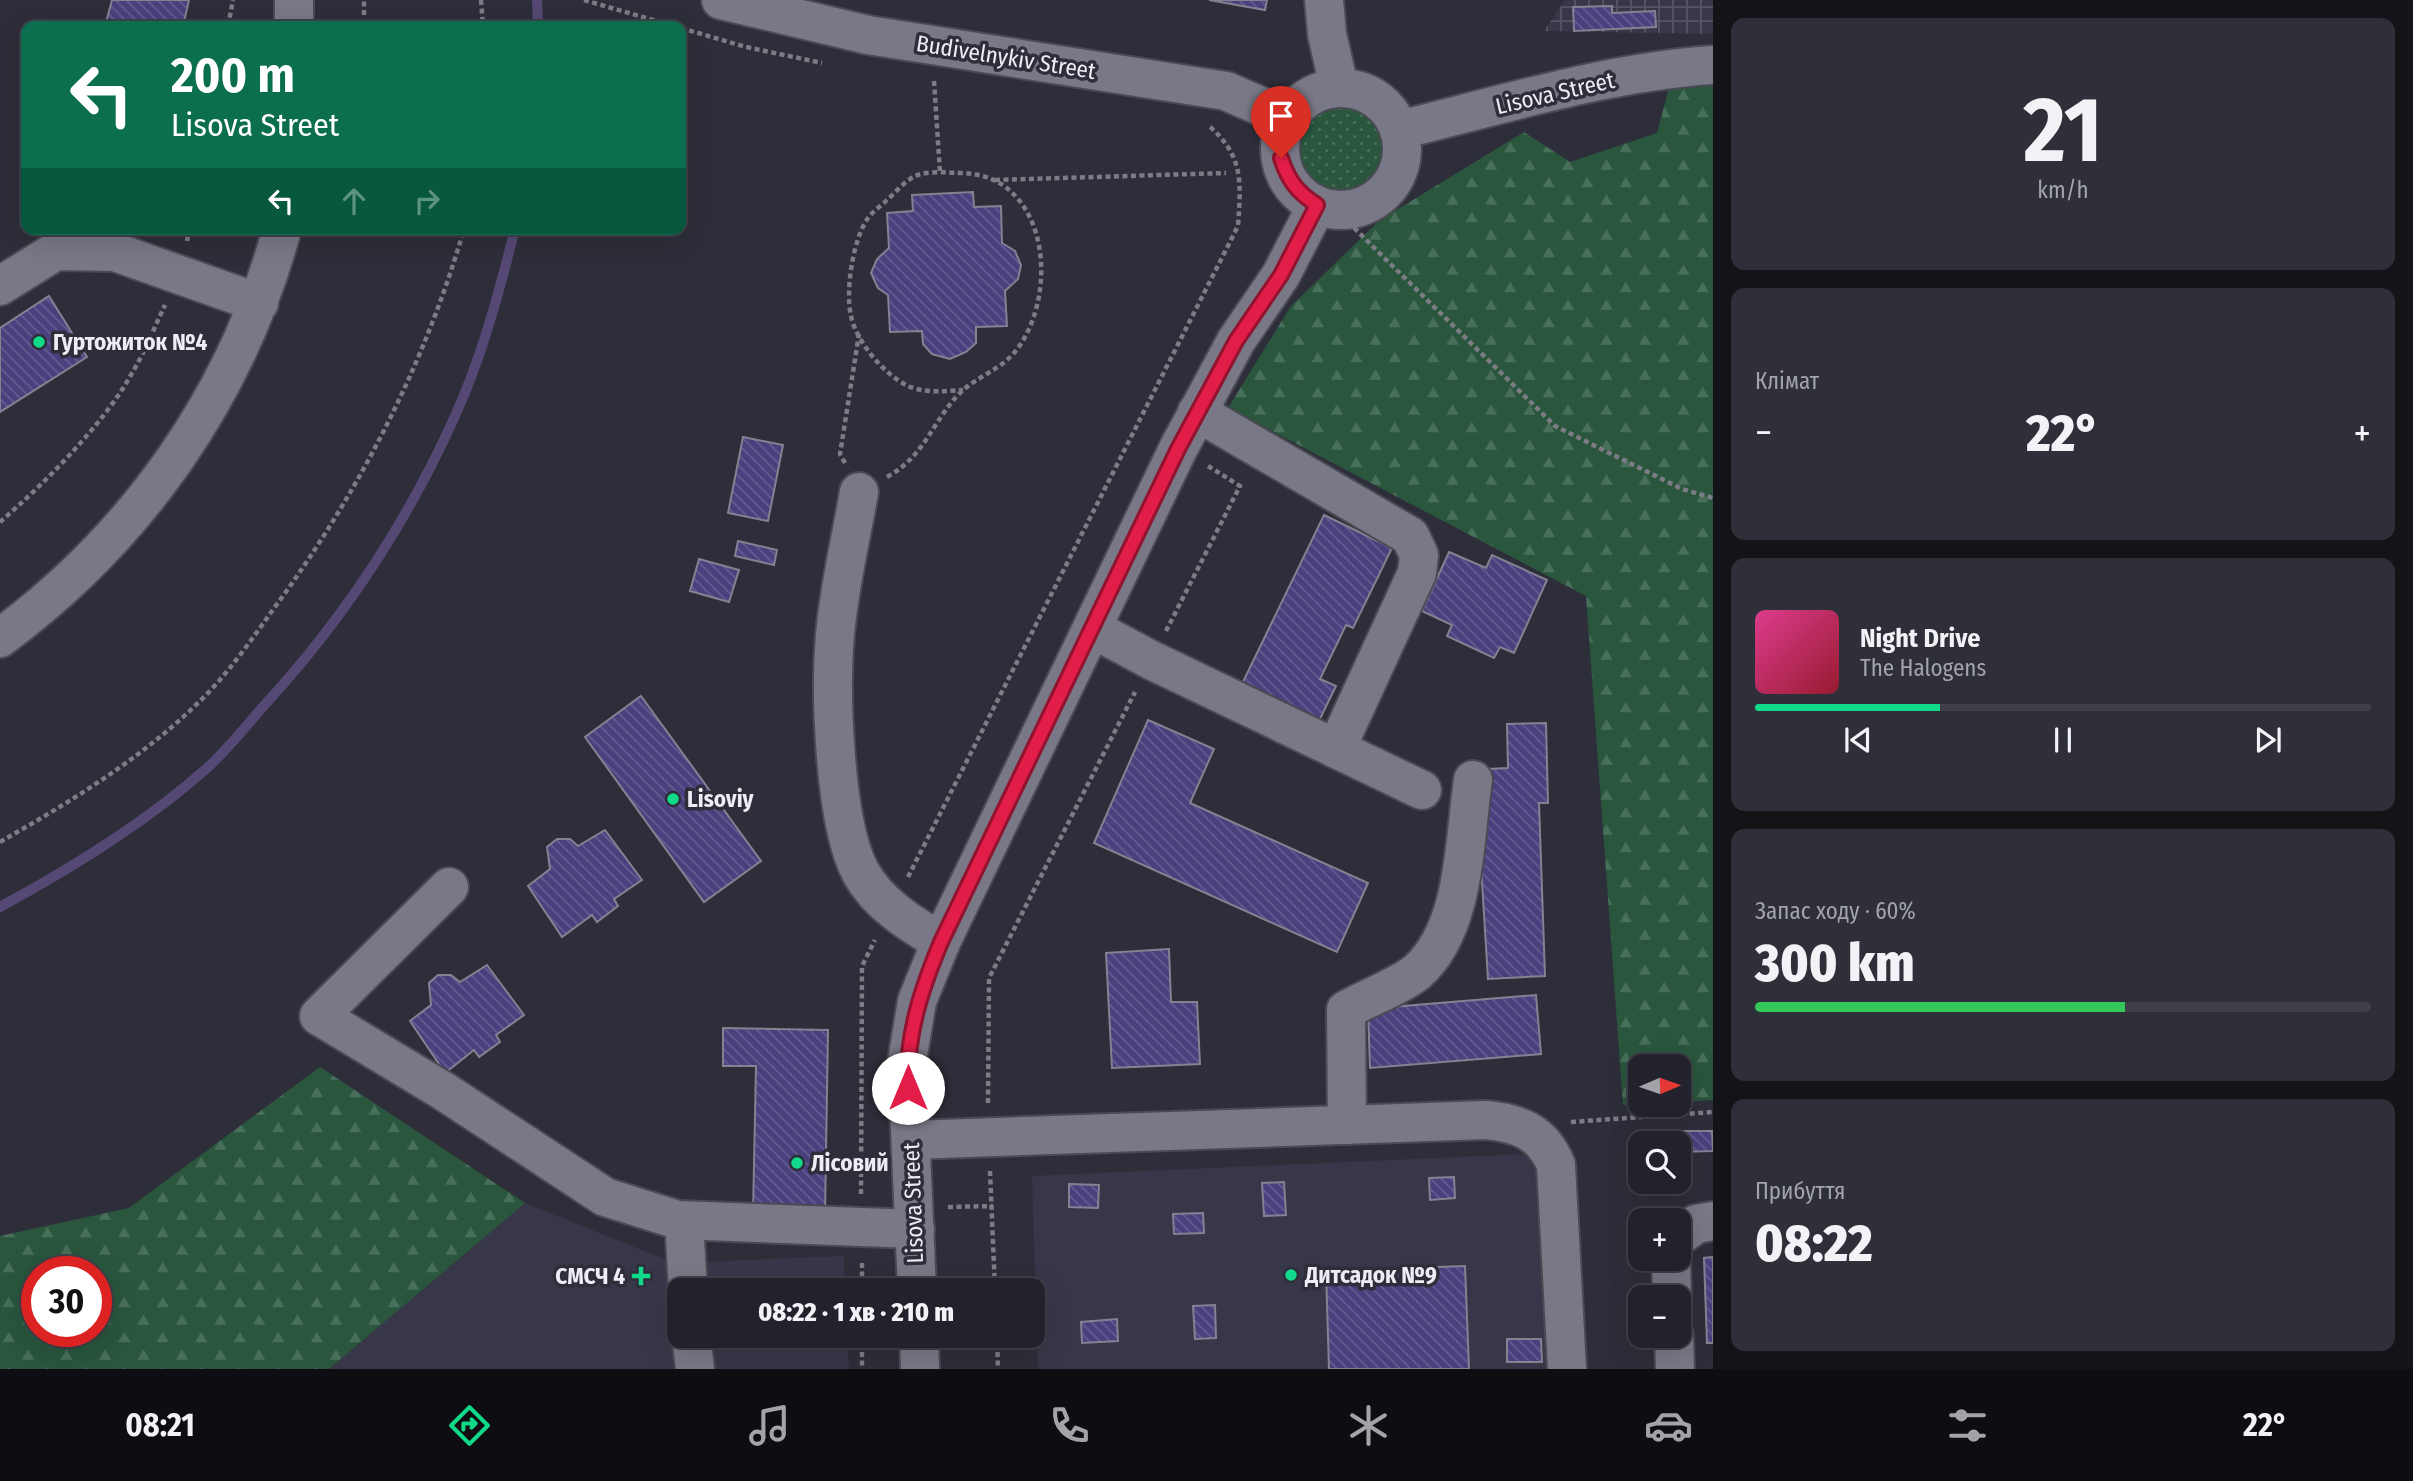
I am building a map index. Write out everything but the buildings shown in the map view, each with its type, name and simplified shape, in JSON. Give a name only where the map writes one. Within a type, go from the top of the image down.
[{"type":"street","points":[[294,0],[294,21]]},
{"type":"street","name":"Budivelnykiv Street","points":[[721,0],[868,35],[1199,86],[1226,92],[1289,118]]},
{"type":"street","points":[[1324,0],[1327,34],[1339,88]]},
{"type":"street","name":"Lisova Street","points":[[1399,130],[1590,92],[1679,67],[1713,65]]},
{"type":"street","points":[[1339,88],[1359,90],[1377,99],[1391,113],[1399,130],[1402,150],[1398,170],[1389,187],[1374,200],[1356,208],[1326,207],[1300,194],[1287,177],[1281,158],[1281,137],[1289,118],[1308,97],[1339,88]]},
{"type":"street","name":"Lisova Street","points":[[917,1278],[907,1061],[917,1001],[941,942],[1197,412],[1236,341],[1326,207]]},
{"type":"street","points":[[0,638],[60,592],[150,496],[193,435],[229,372],[259,303],[280,235]]},
{"type":"street","points":[[0,286],[56,251],[115,252],[259,303]]},
{"type":"street","points":[[1197,412],[1410,536],[1419,555],[1417,573],[1336,749]]},
{"type":"street","points":[[859,492],[835,635],[839,787],[847,836],[861,874],[891,909],[941,942]]},
{"type":"street","points":[[1093,629],[1151,660],[1422,790]]},
{"type":"street","points":[[1347,1125],[1346,1010],[1415,973],[1438,950],[1454,915],[1473,780]]},
{"type":"street","points":[[449,887],[320,1016],[445,1092],[605,1197],[678,1220],[915,1229]]},
{"type":"street","points":[[911,1140],[1486,1119],[1518,1126],[1537,1134],[1549,1147],[1558,1176],[1567,1369]]},
{"type":"street","points":[[1691,1228],[1713,1221]]},
{"type":"street","points":[[685,1239],[687,1278]]},
{"type":"street","points":[[693,1348],[695,1369]]},
{"type":"street","points":[[919,1348],[920,1369]]},
{"type":"street","points":[[1674,1348],[1675,1369]]},
{"type":"path","points":[[229,21],[233,0]]},
{"type":"path","points":[[364,0],[364,15]]},
{"type":"path","points":[[481,0],[483,21]]},
{"type":"path","points":[[584,0],[657,21]]},
{"type":"path","points":[[686,30],[696,33]]},
{"type":"path","points":[[934,81],[940,172]]},
{"type":"path","points":[[862,1278],[862,966],[1238,226],[1240,184],[1236,159],[1221,136],[1206,123],[1191,120],[1199,86]]},
{"type":"path","points":[[859,334],[840,454],[859,492],[907,466],[963,390],[996,371],[1016,351],[1035,313],[1041,280],[1039,246],[1030,217],[1017,198],[995,180],[978,173],[940,172],[915,176],[868,218],[855,248],[851,274],[850,316],[871,353],[906,385],[932,392],[963,390]]},
{"type":"path","points":[[995,180],[1226,173]]},
{"type":"path","points":[[1326,207],[1555,426],[1682,489],[1713,498]]},
{"type":"path","points":[[0,522],[30,497],[86,435],[132,375],[180,274],[188,235]]},
{"type":"path","points":[[0,842],[93,787],[148,746],[200,701],[254,636],[299,575],[389,424],[424,348],[450,279],[462,235]]},
{"type":"path","points":[[994,1278],[987,1138],[989,978],[1240,486],[1137,426]]},
{"type":"path","points":[[1558,1123],[1713,1112]]},
{"type":"path","points":[[862,1348],[862,1369]]},
{"type":"path","points":[[997,1348],[998,1369]]},
{"type":"shaded area","points":[[1565,0],[1713,0],[1713,34],[1544,31]]},
{"type":"shaded area","name":"Дитсадок №9","points":[[1526,1154],[1542,1181],[1552,1369],[1038,1369],[1037,1348],[1045,1348],[1045,1278],[1035,1278],[1032,1176]]},
{"type":"shaded area","name":"СМСЧ 4","points":[[525,1203],[674,1263],[844,1256],[845,1278],[667,1278],[667,1348],[848,1348],[849,1369],[329,1369]]},
{"type":"green space","points":[[1713,81],[1713,1100],[1691,1101],[1691,1054],[1628,1054],[1628,1105],[1623,1105],[1586,596],[1228,408],[1291,306],[1380,220],[1524,132],[1570,162],[1657,133],[1670,84]]},
{"type":"green space","points":[[1341,106],[1358,110],[1372,119],[1381,133],[1385,150],[1381,167],[1372,181],[1358,190],[1341,194],[1324,190],[1310,181],[1301,167],[1297,150],[1301,133],[1310,119],[1324,110]]},
{"type":"green space","points":[[320,1067],[525,1203],[329,1369],[0,1369],[0,1236],[129,1208]]},
{"type":"waterway","points":[[537,0],[538,21]]},
{"type":"waterway","points":[[0,907],[107,844],[183,789],[227,748],[317,643],[370,571],[436,456],[465,394],[482,348],[513,235]]},
{"type":"place","name":"Гуртожиток №4","points":[[39,342]]},
{"type":"place","name":"Lisoviy","points":[[673,799]]},
{"type":"place","name":"Лісовий","points":[[797,1163]]},
{"type":"place","name":"Дитсадок №9","points":[[1291,1275]]},
{"type":"place","name":"СМСЧ 4","points":[[641,1276]]},
{"type":"route","points":[[908,1088],[907,1061],[917,1001],[941,942],[1178,449],[1236,341],[1281,275],[1317,205],[1300,194],[1287,177],[1281,158]]}]
